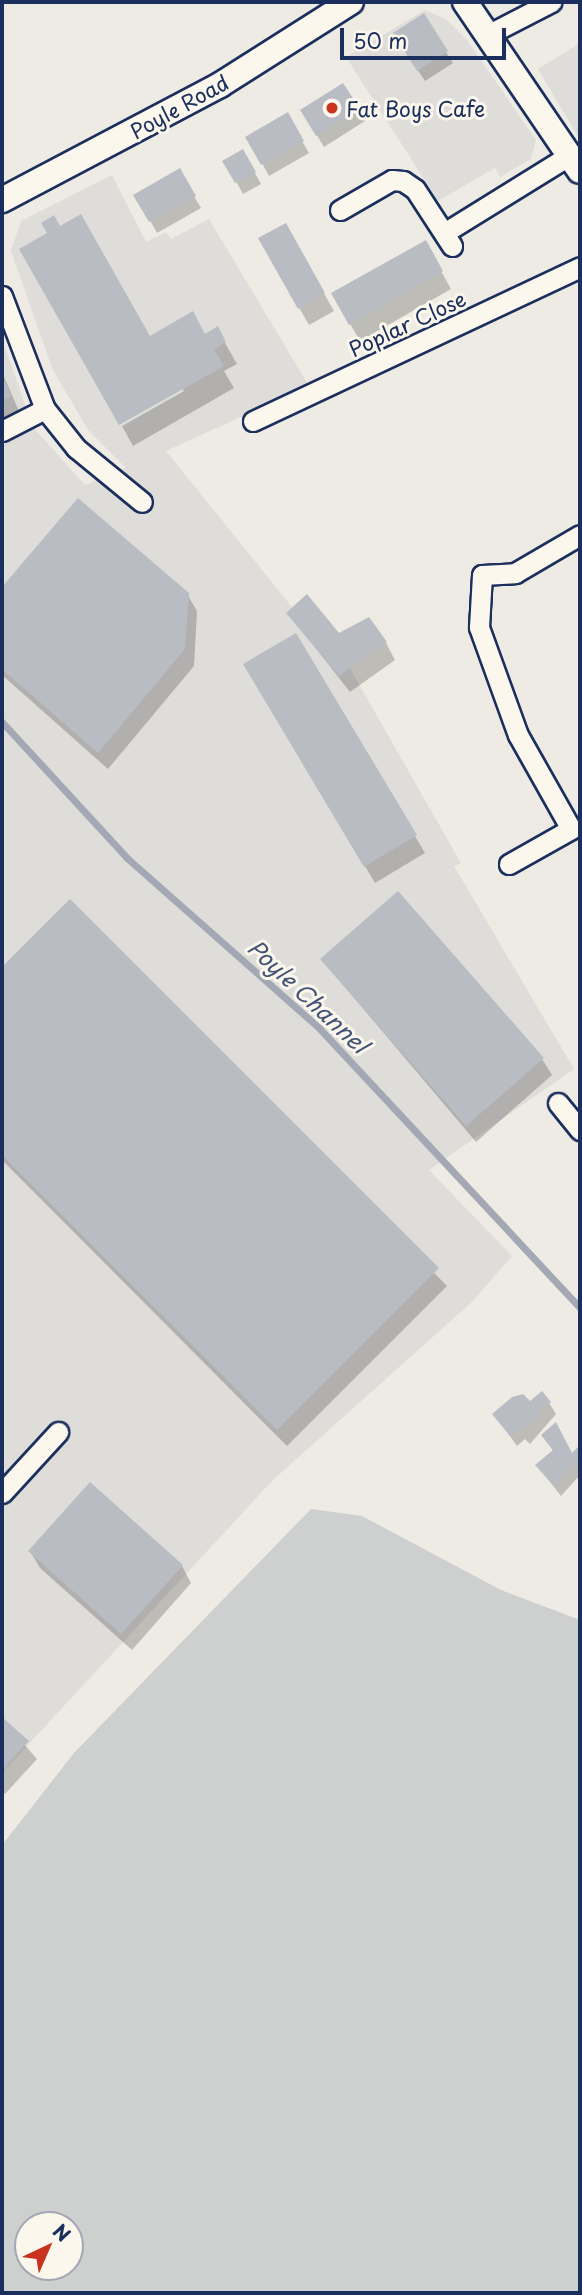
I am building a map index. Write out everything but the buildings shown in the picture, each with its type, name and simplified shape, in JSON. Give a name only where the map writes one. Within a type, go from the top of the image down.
[{"type":"street","name":"Poyle Road","points":[[2,200],[220,85],[351,2]]},
{"type":"street","points":[[340,210],[392,180],[402,181],[448,240],[574,163],[491,33],[465,2]]},
{"type":"street","points":[[491,33],[551,2]]},
{"type":"street","name":"Poplar Close","points":[[253,421],[580,267]]},
{"type":"street","points":[[2,296],[45,409],[76,448],[142,502]]},
{"type":"street","points":[[2,431],[45,409]]},
{"type":"street","points":[[509,864],[576,827],[518,735],[479,627],[482,575],[514,573],[580,535]]},
{"type":"street","points":[[558,1103],[580,1130]]},
{"type":"street","points":[[2,1493],[58,1432]]},
{"type":"shaded area","points":[[425,10],[446,19],[467,40],[536,140],[531,159],[500,177],[495,168],[438,201],[346,57]]},
{"type":"shaded area","points":[[580,43],[580,140],[538,69]]},
{"type":"shaded area","points":[[112,175],[146,242],[166,232],[171,239],[209,219],[309,386],[166,451],[341,668],[348,665],[461,863],[454,866],[574,1069],[429,1170],[512,1256],[473,1301],[273,1480],[2,1773],[2,339],[33,427],[85,485],[126,468],[88,430],[52,368],[11,251],[21,221]]},
{"type":"shaded area","points":[[311,1509],[362,1516],[501,1590],[580,1620],[580,2293],[2,2293],[2,1845],[74,1753]]},
{"type":"waterway","name":"Poyle Channel","points":[[2,722],[127,858],[320,1029],[580,1308]]},
{"type":"place","name":"Fat Boys Cafe","points":[[332,108]]}]
